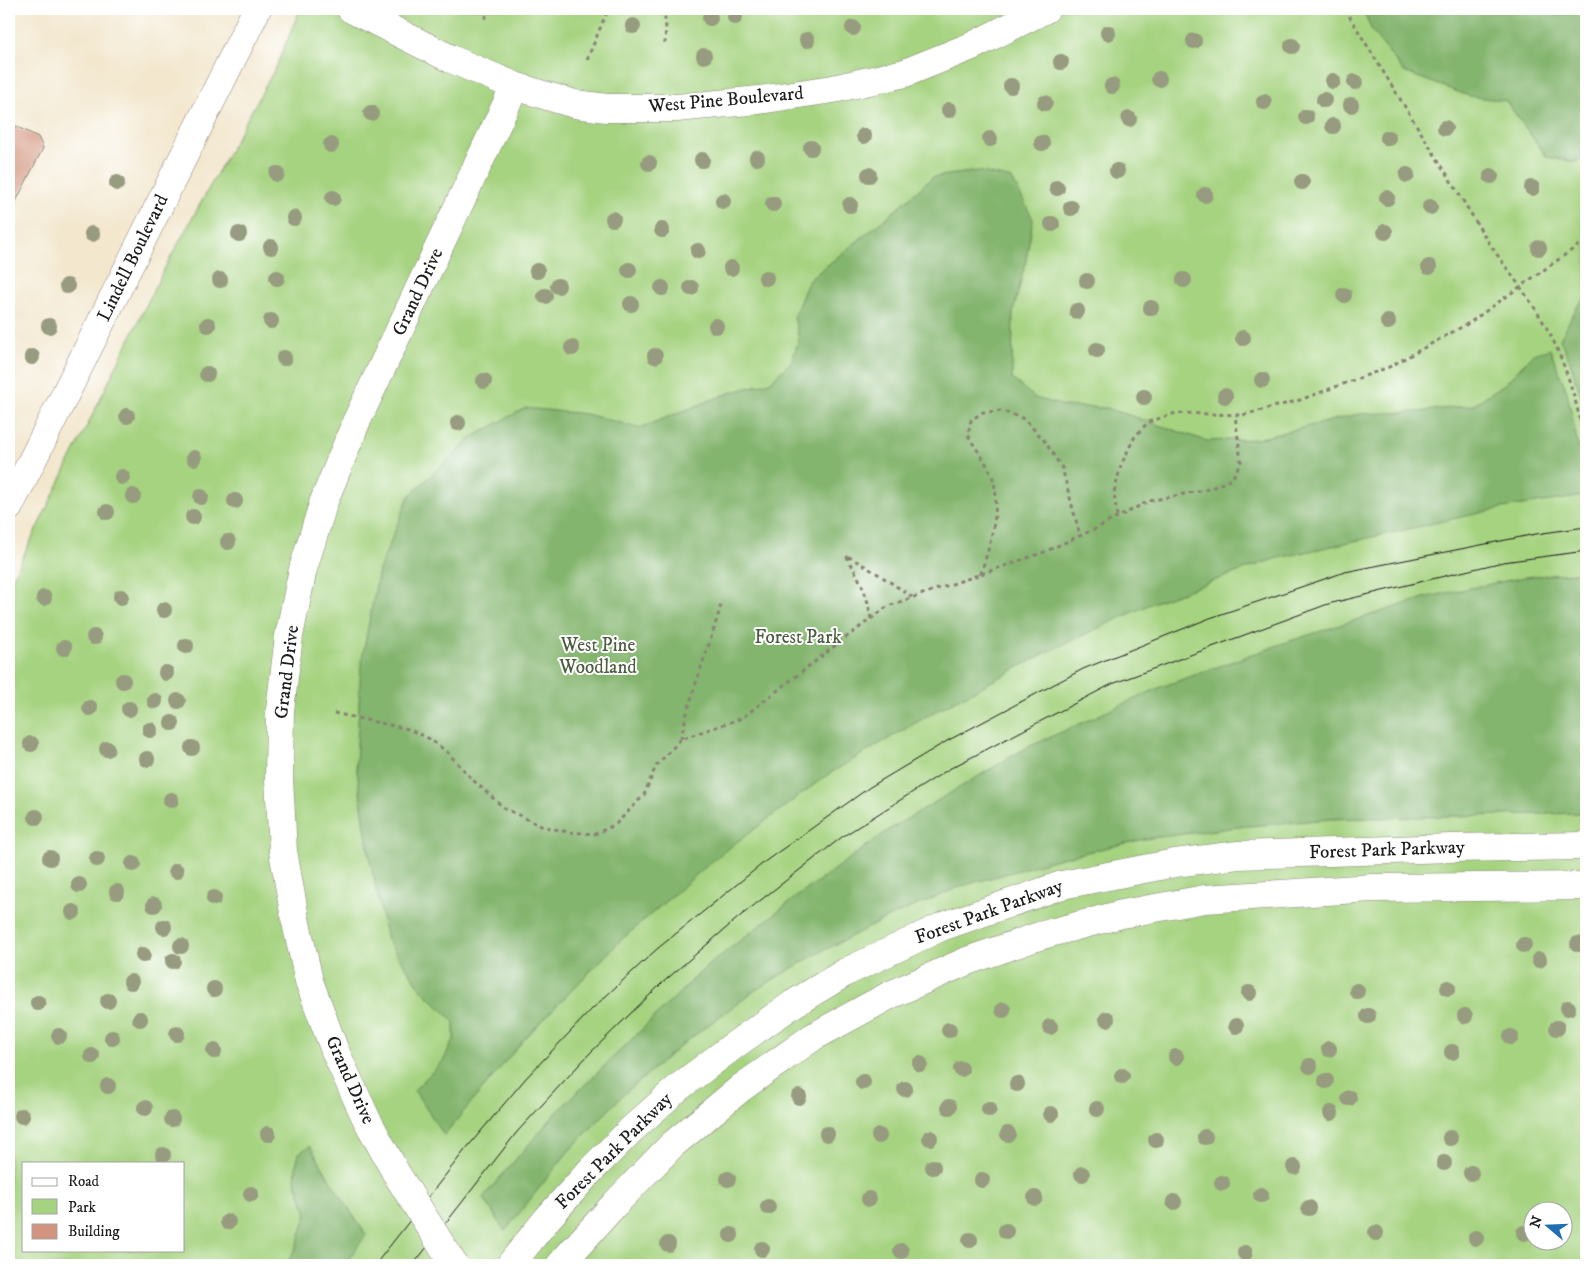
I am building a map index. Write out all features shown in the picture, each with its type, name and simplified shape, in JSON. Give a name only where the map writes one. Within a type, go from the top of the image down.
[{"type":"main road","name":"Lindell Boulevard","points":[[9,507],[257,9]]},
{"type":"main road","name":"West Pine Boulevard","points":[[351,9],[451,59],[515,86],[575,104],[607,108],[677,108],[759,100],[833,89],[905,73],[972,46],[1046,9]]},
{"type":"main road","name":"Grand Drive","points":[[454,1265],[396,1173],[366,1118],[334,1051],[309,981],[283,851],[278,780],[280,710],[289,636],[303,569],[324,501],[357,420],[515,86]]},
{"type":"main road","name":"Forest Park Parkway","points":[[510,1265],[547,1219],[591,1170],[632,1129],[679,1087],[793,1004],[846,972],[941,927],[1062,885],[1156,866],[1220,857],[1451,848],[1586,846]]},
{"type":"main road","name":"Forest Park Parkway","points":[[560,1265],[614,1204],[672,1145],[741,1088],[813,1037],[890,995],[967,961],[1039,936],[1122,914],[1205,899],[1372,888],[1586,886]]},
{"type":"path","points":[[485,19],[489,9]]},
{"type":"path","points":[[587,60],[608,9]]},
{"type":"path","points":[[665,43],[666,22],[663,10],[669,9]]},
{"type":"path","points":[[1345,9],[1485,236],[1551,336],[1573,392],[1586,452]]},
{"type":"path","points":[[1117,516],[1114,493],[1121,465],[1134,438],[1148,422],[1176,413],[1243,415],[1300,400],[1389,368],[1469,324],[1586,240]]},
{"type":"path","points":[[980,574],[990,537],[996,502],[993,479],[984,460],[968,435],[971,420],[983,412],[1003,411],[1024,419],[1043,439],[1062,468],[1080,535]]},
{"type":"path","points":[[334,713],[408,729],[428,738],[447,752],[474,781],[504,808],[541,826],[568,832],[595,834],[616,824],[644,795],[656,766],[681,739],[742,718],[888,606],[1042,553],[1149,501],[1209,489],[1232,479],[1241,461],[1235,415]]},
{"type":"path","points":[[871,619],[869,601],[862,582],[846,555],[878,574],[912,598]]},
{"type":"path","points":[[681,739],[686,714],[713,636],[722,601]]},
{"type":"green space","name":"Forest Park","points":[[300,9],[1586,9],[1586,1265],[9,1265],[9,585],[162,273],[277,65]]},
{"type":"green space","points":[[1363,9],[1586,9],[1586,156],[1576,162],[1547,157],[1506,101],[1469,96],[1404,72],[1372,31]]},
{"type":"green space","name":"West Pine Woodland","points":[[978,171],[1012,179],[1033,219],[1026,260],[1013,313],[1012,379],[1035,398],[1064,406],[1107,408],[1207,441],[1257,439],[1358,414],[1418,412],[1473,405],[1506,383],[1533,354],[1550,349],[1567,392],[1581,461],[1584,496],[1502,508],[1274,559],[1155,602],[1051,650],[934,712],[827,775],[717,857],[622,939],[527,1036],[444,1135],[414,1090],[443,1061],[454,1040],[454,1022],[422,990],[387,940],[369,855],[356,764],[361,664],[379,570],[409,496],[471,438],[525,408],[586,414],[640,428],[729,393],[770,382],[791,362],[799,340],[794,316],[809,280],[891,214],[933,177]]},
{"type":"green space","points":[[1586,298],[1586,413],[1570,361],[1560,339],[1578,305]]},
{"type":"green space","points":[[1586,572],[1586,813],[1331,819],[1238,827],[1144,839],[1061,858],[962,886],[887,918],[811,957],[754,991],[684,1043],[623,1095],[567,1153],[505,1231],[483,1197],[558,1111],[706,967],[795,898],[890,829],[1024,749],[1161,687],[1287,642],[1427,597],[1525,577]]},
{"type":"green space","points":[[310,1146],[366,1235],[344,1265],[286,1265],[296,1247],[307,1214],[295,1180],[299,1153]]},
{"type":"building","points":[[9,123],[38,137],[43,148],[9,215]]},
{"type":"tram line","points":[[375,1265],[465,1150],[526,1078],[593,1008],[657,949],[767,860],[870,787],[947,741],[1083,669],[1210,618],[1345,572],[1536,534],[1586,527]]},
{"type":"tram line","points":[[413,1265],[517,1132],[590,1053],[661,984],[739,917],[842,837],[949,769],[1112,684],[1328,604],[1503,562],[1586,551]]}]
